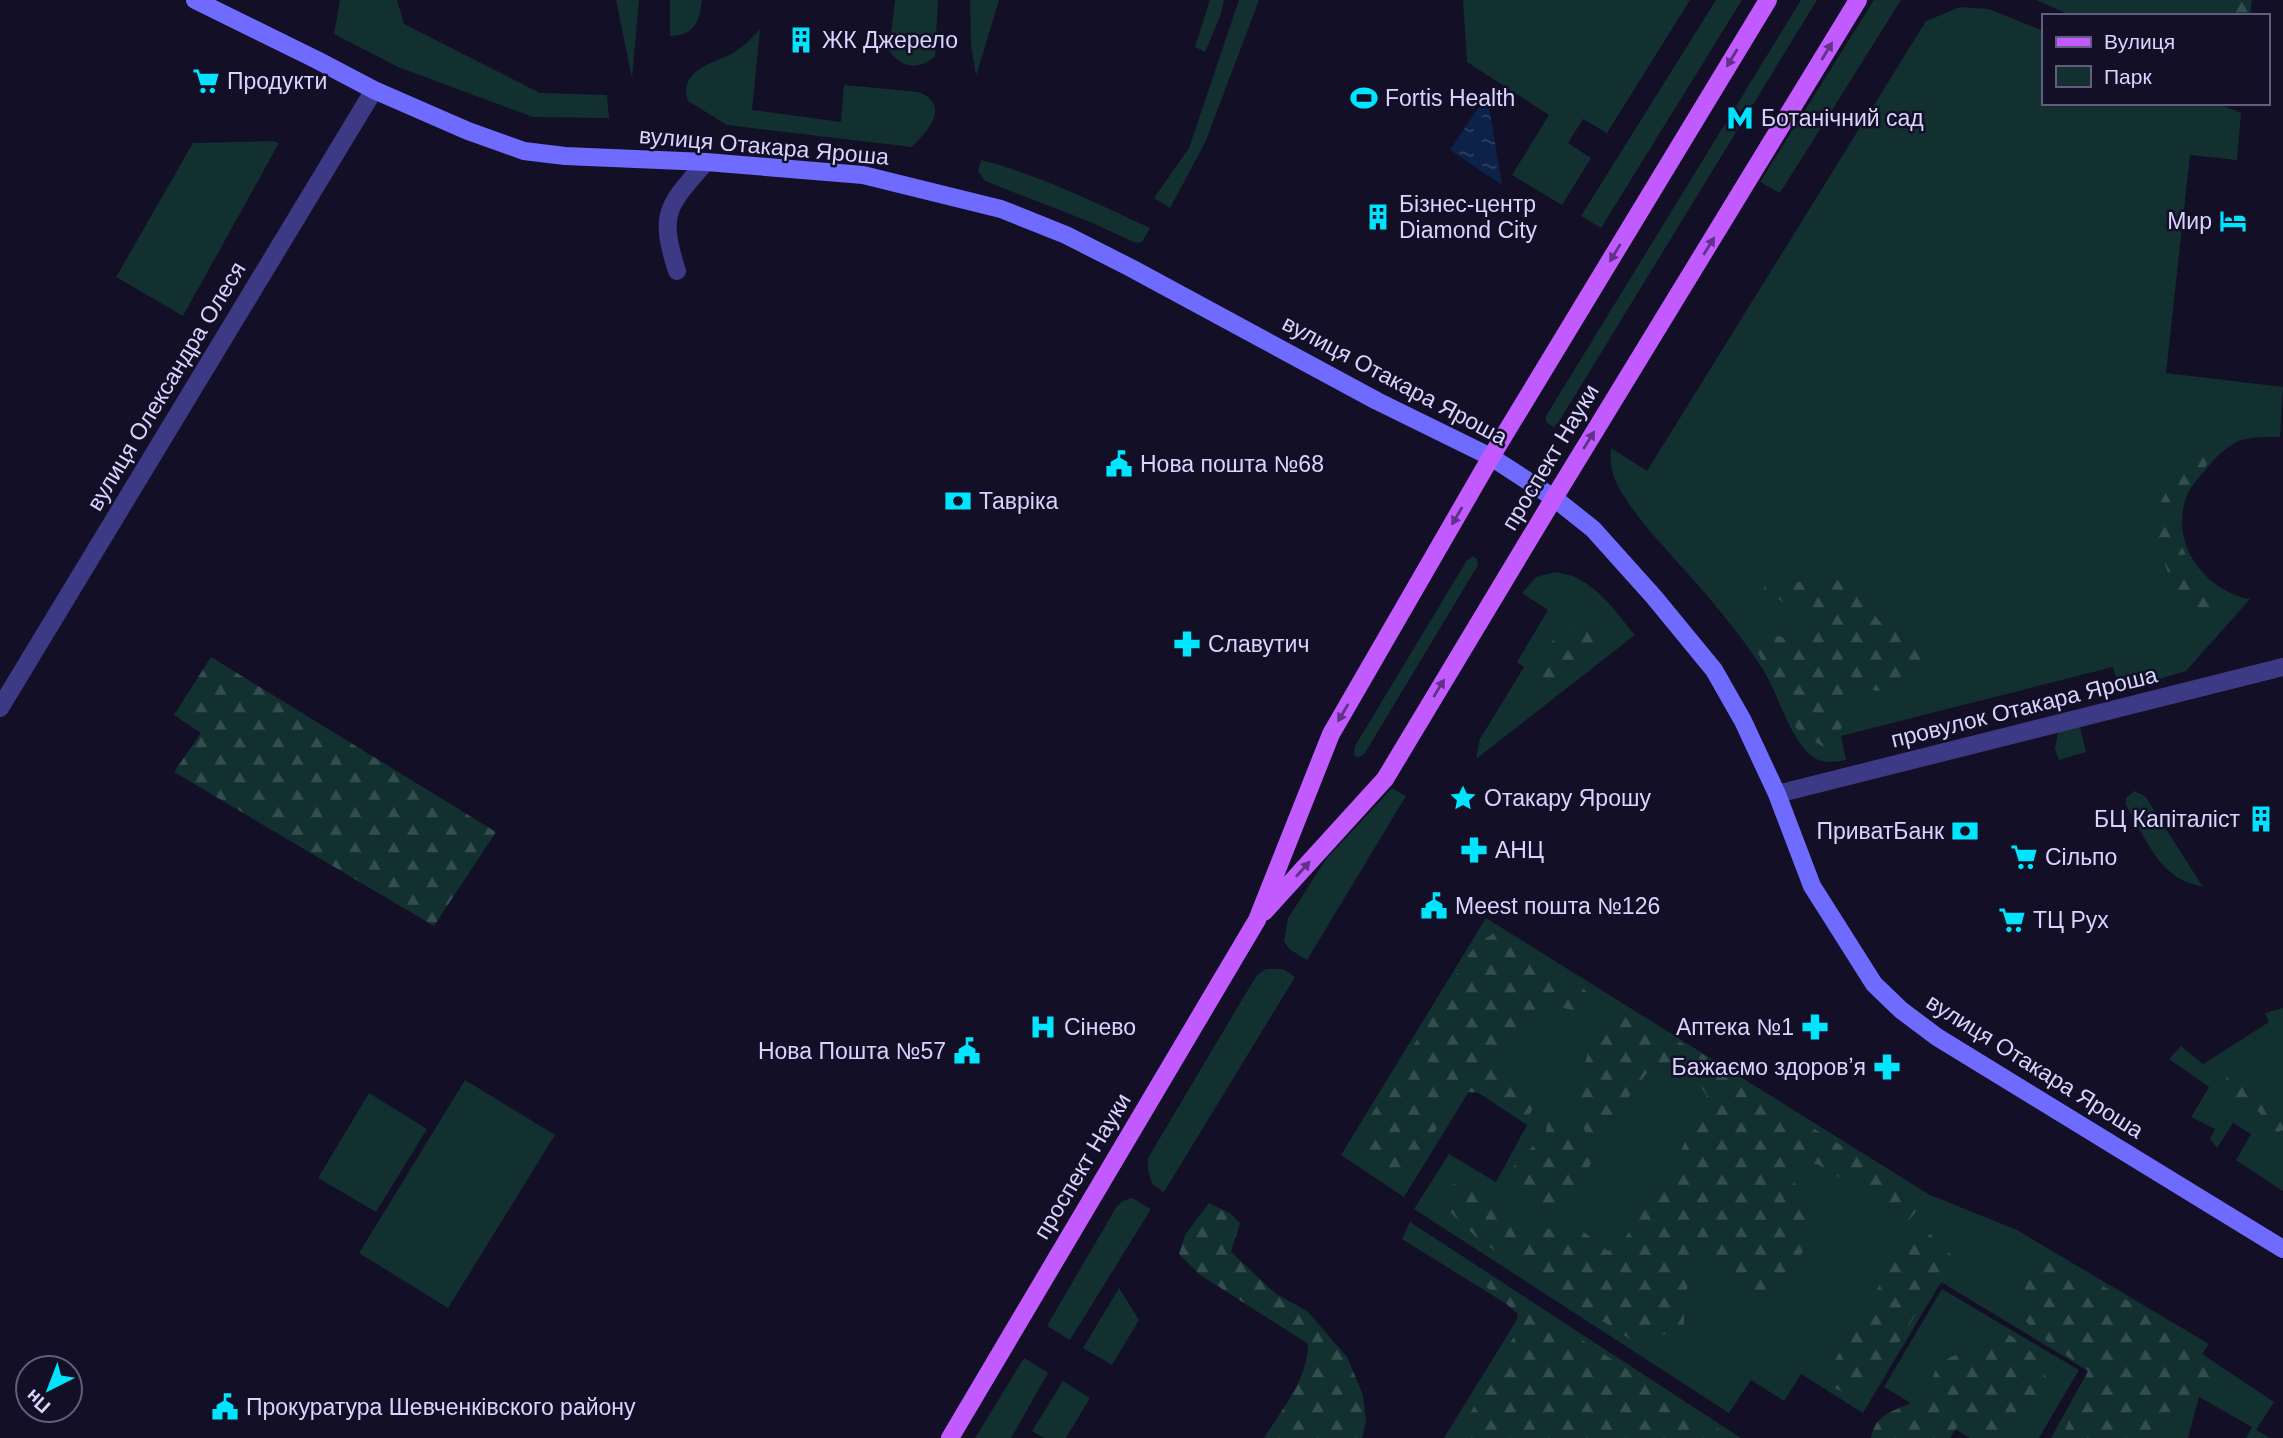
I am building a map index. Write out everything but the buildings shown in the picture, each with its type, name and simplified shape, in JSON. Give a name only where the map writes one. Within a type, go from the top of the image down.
[{"type":"main road","name":"проспект Науки","points":[[950,1438],[1257,920],[1331,734],[1491,457],[1768,0]]},
{"type":"main road","name":"проспект Науки","points":[[1257,920],[1385,779],[1553,498],[1858,0]]},
{"type":"street","name":"вулиця Отакара Яроша","points":[[195,0],[374,90],[468,131],[524,151],[863,175],[1001,209],[1066,235],[1377,401],[1491,457],[1553,498],[1593,529],[1623,560],[1714,670],[1777,794],[1812,886],[1874,984],[1901,1010],[1937,1037],[2283,1249]]},
{"type":"street","name":"вулиця Олександра Олеся","points":[[0,708],[374,90]]},
{"type":"street","points":[[677,271],[669,247],[666,221],[672,205],[706,162]]},
{"type":"street","name":"провулок Отакара Яроша","points":[[1777,794],[2283,667]]},
{"type":"green space","points":[[340,0],[397,0],[404,24],[540,93],[607,95],[609,118],[533,117],[398,67],[334,34]]},
{"type":"green space","points":[[616,0],[639,0],[632,78]]},
{"type":"green space","points":[[670,0],[702,0],[697,21],[685,33],[670,36]]},
{"type":"green space","points":[[895,0],[938,0],[935,56],[923,64],[905,64],[889,51]]},
{"type":"green space","points":[[970,0],[999,0],[976,76],[971,44]]},
{"type":"green space","points":[[1210,0],[1224,0],[1205,52],[1195,47]]},
{"type":"green space","points":[[1239,0],[1259,0],[1205,143],[1170,208],[1154,198],[1189,148]]},
{"type":"green space","points":[[1463,0],[1690,0],[1607,133],[1583,119],[1568,143],[1591,158],[1562,205],[1512,175],[1549,115],[1467,62]]},
{"type":"green space","points":[[1716,0],[1742,0],[1601,228],[1581,216]]},
{"type":"green space","points":[[1801,0],[1817,0],[1558,423],[1553,427],[1546,422],[1546,416]]},
{"type":"green space","points":[[1874,0],[1901,0],[1780,193],[1760,182]]},
{"type":"green space","points":[[2036,0],[2236,0],[2238,14],[2068,14]]},
{"type":"green space","points":[[2214,0],[2252,0],[2250,14],[2208,14]]},
{"type":"green space","points":[[1960,7],[1989,9],[2042,31],[2042,105],[2221,105],[2241,113],[2237,160],[2190,155],[2166,373],[2283,387],[2280,437],[2247,439],[2229,447],[2199,478],[2186,498],[2182,515],[2183,532],[2195,563],[2219,586],[2250,599],[2186,671],[2120,691],[2113,667],[1841,736],[1846,760],[1825,762],[1811,756],[1800,743],[1768,678],[1723,614],[1630,506],[1613,475],[1611,448],[1647,471],[1926,21]]},
{"type":"green space","points":[[760,29],[752,110],[841,122],[844,85],[919,92],[934,104],[935,111],[930,126],[912,147],[727,125],[688,101],[688,82],[698,70],[739,49]]},
{"type":"green space","points":[[193,143],[279,143],[183,316],[116,277]]},
{"type":"green space","points":[[981,160],[1046,181],[1150,228],[1142,242],[1136,243],[985,181],[978,171]]},
{"type":"green space","points":[[2209,448],[2213,449],[2216,456],[2206,465],[2186,494],[2179,511],[2177,526],[2186,555],[2222,597],[2223,604],[2216,613],[2194,605],[2178,592],[2168,574],[2157,523],[2159,507],[2178,472],[2194,456]]},
{"type":"green space","points":[[1473,556],[1478,565],[1365,753],[1358,758],[1354,755],[1355,746],[1467,560]]},
{"type":"green space","points":[[1554,572],[1567,574],[1590,586],[1635,635],[1476,759],[1480,739],[1524,667],[1517,662],[1548,610],[1522,593],[1536,577]]},
{"type":"green space","points":[[1839,574],[1859,591],[1882,624],[1908,624],[1921,631],[1933,661],[1921,688],[1914,683],[1877,691],[1859,686],[1852,694],[1838,735],[1840,749],[1834,752],[1796,728],[1755,647],[1769,633],[1792,640],[1803,637],[1808,628],[1801,616],[1764,590],[1765,578],[1811,583]]},
{"type":"green space","points":[[1590,613],[1598,627],[1585,657],[1561,681],[1541,684],[1537,673],[1543,652],[1551,642]]},
{"type":"green space","points":[[211,657],[496,832],[434,926],[174,772],[201,733],[174,715]]},
{"type":"green space","points":[[2079,723],[2086,752],[2059,760],[2055,749],[2058,731]]},
{"type":"green space","points":[[1392,788],[1406,796],[1307,960],[1289,949],[1284,941],[1288,918],[1327,858]]},
{"type":"green space","points":[[2134,791],[2145,796],[2203,887],[2172,874],[2156,857],[2126,805],[2126,798]]},
{"type":"green space","points":[[1486,918],[1930,1195],[2017,1230],[2209,1344],[2202,1354],[2274,1402],[2256,1430],[2270,1438],[2246,1438],[2252,1427],[2199,1397],[2188,1438],[2051,1438],[2088,1371],[1941,1282],[1863,1413],[1801,1374],[1784,1401],[1751,1380],[1729,1413],[1414,1209],[1449,1154],[1496,1182],[1527,1125],[1471,1088],[1404,1197],[1341,1155]]},
{"type":"green space","points":[[1494,933],[1580,985],[1598,1004],[1591,1015],[1564,1008],[1538,1006],[1525,1025],[1496,1056],[1534,1105],[1530,1114],[1522,1115],[1491,1093],[1462,1092],[1408,1175],[1396,1181],[1358,1158],[1355,1147],[1364,1127],[1469,954],[1477,944]]},
{"type":"green space","points":[[1266,969],[1283,969],[1295,977],[1164,1192],[1152,1184],[1148,1158],[1252,983],[1258,974]]},
{"type":"green space","points":[[2283,1008],[2283,1191],[2236,1160],[2251,1134],[2233,1123],[2217,1148],[2210,1139],[2215,1129],[2191,1117],[2209,1087],[2169,1059],[2181,1046],[2203,1064],[2269,1022],[2265,1013]]},
{"type":"green space","points":[[1625,1013],[1717,1062],[1775,1105],[1921,1194],[1918,1209],[1909,1220],[1817,1164],[1790,1168],[1793,1181],[1821,1213],[1813,1224],[1801,1256],[1777,1295],[1765,1298],[1746,1295],[1733,1284],[1715,1258],[1707,1257],[1689,1281],[1685,1297],[1684,1327],[1633,1341],[1479,1240],[1442,1204],[1454,1184],[1473,1189],[1494,1207],[1520,1223],[1559,1231],[1575,1225],[1608,1251],[1625,1238],[1677,1159],[1707,1095],[1690,1078],[1668,1067],[1652,1066],[1605,1137],[1588,1140],[1576,1105],[1577,1090],[1594,1026]]},
{"type":"green space","points":[[2240,1070],[2264,1097],[2283,1098],[2283,1130],[2277,1132],[2257,1110],[2230,1099],[2225,1085],[2227,1075]]},
{"type":"green space","points":[[465,1080],[555,1135],[448,1308],[359,1253]]},
{"type":"green space","points":[[369,1093],[427,1129],[376,1212],[318,1178]]},
{"type":"green space","points":[[1561,1112],[1595,1157],[1570,1197],[1556,1207],[1536,1210],[1507,1181],[1515,1164],[1546,1133],[1547,1122]]},
{"type":"green space","points":[[1132,1198],[1151,1209],[1070,1340],[1047,1326],[1117,1206]]},
{"type":"green space","points":[[1209,1203],[1231,1214],[1240,1223],[1231,1252],[1276,1294],[1307,1311],[1347,1357],[1363,1395],[1366,1422],[1362,1438],[1264,1438],[1299,1381],[1307,1357],[1308,1344],[1199,1274],[1179,1254],[1185,1235]]},
{"type":"green space","points":[[1410,1222],[1741,1438],[1444,1438],[1521,1313],[1402,1239]]},
{"type":"green space","points":[[1920,1224],[1951,1255],[1953,1270],[1920,1306],[1871,1392],[1856,1399],[1829,1385],[1826,1375],[1907,1239]]},
{"type":"green space","points":[[2036,1254],[2053,1257],[2190,1337],[2219,1378],[2212,1385],[2202,1386],[2194,1398],[2177,1413],[2163,1438],[2062,1438],[2088,1371],[2036,1333],[2026,1321],[2022,1303],[2030,1267]]},
{"type":"green space","points":[[1483,1275],[1732,1438],[1456,1438],[1513,1338],[1518,1314],[1474,1276]]},
{"type":"green space","points":[[1119,1288],[1139,1320],[1112,1365],[1083,1348]]},
{"type":"green space","points":[[1942,1289],[2079,1370],[2039,1438],[1970,1438],[1884,1387]]},
{"type":"green space","points":[[2000,1330],[2031,1351],[2049,1384],[2042,1395],[2019,1410],[2010,1438],[1981,1438],[1959,1424],[1950,1438],[1871,1438],[1879,1420],[1923,1394],[1941,1363],[1975,1350],[1983,1333]]},
{"type":"green space","points":[[1024,1358],[1048,1373],[1011,1438],[975,1438]]},
{"type":"green space","points":[[1063,1381],[1090,1398],[1066,1438],[1044,1438],[1032,1431]]},
{"type":"water","points":[[1487,95],[1502,185],[1450,150]]},
{"type":"place","name":"ЖК Джерело","points":[[801,40]]},
{"type":"place","name":"Продукти","points":[[206,81]]},
{"type":"place","name":"Fortis Health","points":[[1364,98]]},
{"type":"place","name":"Ботанічний сад","points":[[1740,118]]},
{"type":"place","name":"Бізнес-центр Diamond City","points":[[1378,217]]},
{"type":"place","name":"Мир","points":[[2233,221]]},
{"type":"place","name":"Нова пошта №68","points":[[1119,464]]},
{"type":"place","name":"Тавріка","points":[[958,501]]},
{"type":"place","name":"Славутич","points":[[1187,644]]},
{"type":"place","name":"Отакару Ярошу","points":[[1463,798]]},
{"type":"place","name":"БЦ Капіталіст","points":[[2261,819]]},
{"type":"place","name":"ПриватБанк","points":[[1965,831]]},
{"type":"place","name":"АНЦ","points":[[1474,850]]},
{"type":"place","name":"Сільпо","points":[[2024,857]]},
{"type":"place","name":"Meest пошта №126","points":[[1434,906]]},
{"type":"place","name":"ТЦ Рух","points":[[2012,920]]},
{"type":"place","name":"Сінево","points":[[1043,1027]]},
{"type":"place","name":"Аптека №1","points":[[1815,1027]]},
{"type":"place","name":"Нова Пошта №57","points":[[967,1051]]},
{"type":"place","name":"Бажаємо здоровʼя","points":[[1887,1067]]},
{"type":"place","name":"Прокуратура Шевченківского району","points":[[225,1407]]}]
